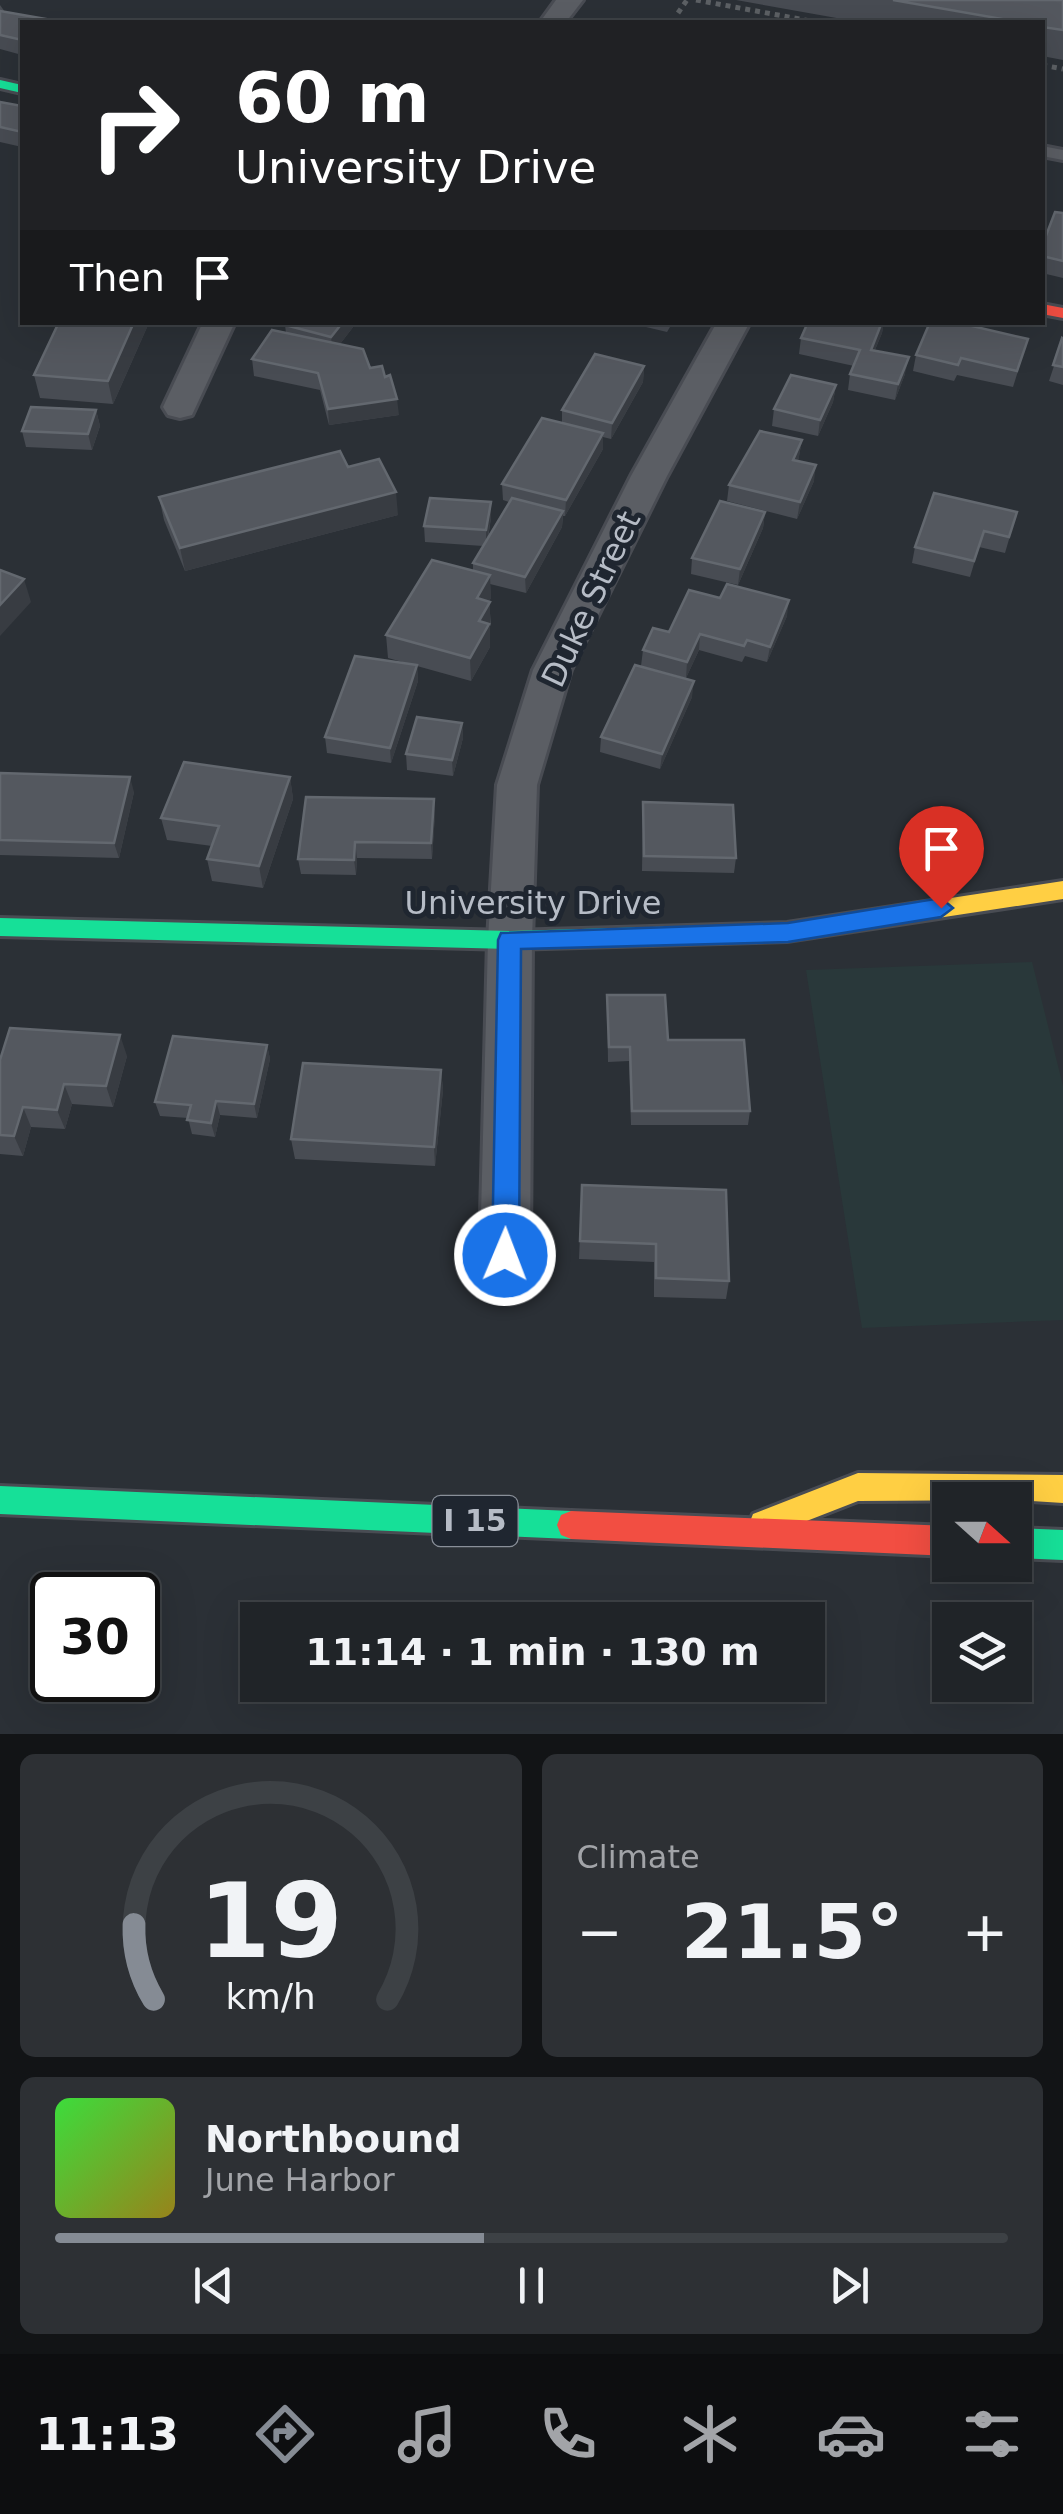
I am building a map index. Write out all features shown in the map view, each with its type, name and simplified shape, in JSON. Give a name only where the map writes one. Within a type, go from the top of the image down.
[{"type":"main road","name":"University Drive","points":[[0,926],[510,940],[788,932],[1063,890]]},
{"type":"main road","points":[[740,1533],[858,1487],[1063,1489]]},
{"type":"main road","name":"I 15","points":[[0,1500],[932,1540]]},
{"type":"main road","points":[[1032,1544],[1063,1545]]},
{"type":"street","points":[[554,20],[570,0]]},
{"type":"street","points":[[180,407],[219,325]]},
{"type":"street","name":"Duke Street","points":[[505,1255],[510,940],[518,785],[552,670],[649,476],[732,325]]},
{"type":"path","points":[[678,13],[687,0]]},
{"type":"path","points":[[696,0],[805,20]]},
{"type":"shaded area","points":[[1032,962],[1063,1086],[1063,1320],[862,1328],[806,970]]},
{"type":"building","points":[[893,0],[1063,0],[1063,30],[1045,27],[1045,20],[1008,20]]},
{"type":"building","points":[[0,11],[52,20],[20,20],[20,40],[0,35]]},
{"type":"building","points":[[0,102],[20,106],[20,132],[0,127]]},
{"type":"building","points":[[1055,212],[1063,213],[1063,261],[1045,257],[1045,238]]},
{"type":"building","points":[[58,325],[133,325],[108,381],[34,375]]},
{"type":"building","points":[[285,325],[341,325],[331,337]]},
{"type":"building","points":[[807,325],[881,325],[871,350],[909,357],[898,384],[850,374],[860,350],[801,338]]},
{"type":"building","points":[[929,325],[968,325],[1028,339],[1017,371],[961,358],[958,365],[916,355]]},
{"type":"building","points":[[272,330],[363,349],[370,368],[382,366],[385,377],[390,375],[397,399],[328,409],[318,373],[252,359]]},
{"type":"building","points":[[1063,339],[1063,367],[1053,365]]},
{"type":"building","points":[[595,354],[644,366],[612,423],[562,410]]},
{"type":"building","points":[[791,375],[836,385],[820,420],[774,409]]},
{"type":"building","points":[[31,407],[96,410],[88,434],[22,431]]},
{"type":"building","points":[[542,418],[603,433],[566,500],[502,484]]},
{"type":"building","points":[[760,431],[802,440],[793,460],[816,465],[800,502],[729,485]]},
{"type":"building","points":[[340,451],[348,467],[379,459],[396,492],[180,548],[159,497]]},
{"type":"building","points":[[934,493],[1017,512],[1009,537],[984,531],[974,561],[915,547]]},
{"type":"building","points":[[430,498],[491,502],[486,530],[424,526]]},
{"type":"building","points":[[512,498],[563,511],[525,577],[473,563]]},
{"type":"building","points":[[720,501],[765,512],[740,569],[692,558]]},
{"type":"building","points":[[432,560],[490,575],[477,598],[490,602],[479,621],[489,624],[470,658],[386,635]]},
{"type":"building","points":[[0,570],[24,579],[0,605]]},
{"type":"building","points":[[727,584],[789,600],[770,647],[747,640],[744,646],[700,634],[687,662],[643,650],[653,628],[669,632],[689,590],[720,598]]},
{"type":"building","points":[[355,656],[417,665],[390,748],[325,737]]},
{"type":"building","points":[[635,665],[694,681],[662,754],[601,737]]},
{"type":"building","points":[[417,717],[462,723],[452,760],[406,754]]},
{"type":"building","points":[[184,762],[290,777],[259,866],[207,859],[219,826],[161,818]]},
{"type":"building","points":[[0,773],[130,777],[114,843],[0,840]]},
{"type":"building","points":[[306,797],[434,799],[431,843],[355,842],[354,860],[298,859]]},
{"type":"building","points":[[643,802],[733,805],[736,858],[644,856]]},
{"type":"building","points":[[607,995],[665,995],[668,1040],[744,1040],[750,1111],[632,1111],[630,1047],[609,1047]]},
{"type":"building","points":[[10,1028],[120,1035],[106,1086],[64,1084],[57,1110],[23,1107],[14,1136],[0,1135],[0,1060]]},
{"type":"building","points":[[173,1036],[267,1045],[254,1104],[216,1101],[211,1123],[187,1120],[191,1105],[155,1102]]},
{"type":"building","points":[[303,1063],[441,1070],[434,1147],[291,1139]]},
{"type":"building","points":[[582,1185],[726,1190],[729,1281],[656,1278],[656,1244],[580,1241]]},
{"type":"traffic: fast","points":[[0,84],[20,89]]},
{"type":"traffic: fast","points":[[0,927],[510,940],[652,936]]},
{"type":"traffic: fast","points":[[0,1500],[571,1525]]},
{"type":"traffic: fast","points":[[1032,1544],[1063,1545]]},
{"type":"traffic: slow","points":[[652,936],[787,932],[1063,890]]},
{"type":"traffic: slow","points":[[763,1524],[858,1487],[1063,1489]]},
{"type":"traffic: jam","points":[[1045,310],[1063,313]]},
{"type":"traffic: jam","points":[[571,1525],[932,1540]]},
{"type":"route","points":[[505,1255],[510,940],[788,932],[941,908]]}]
